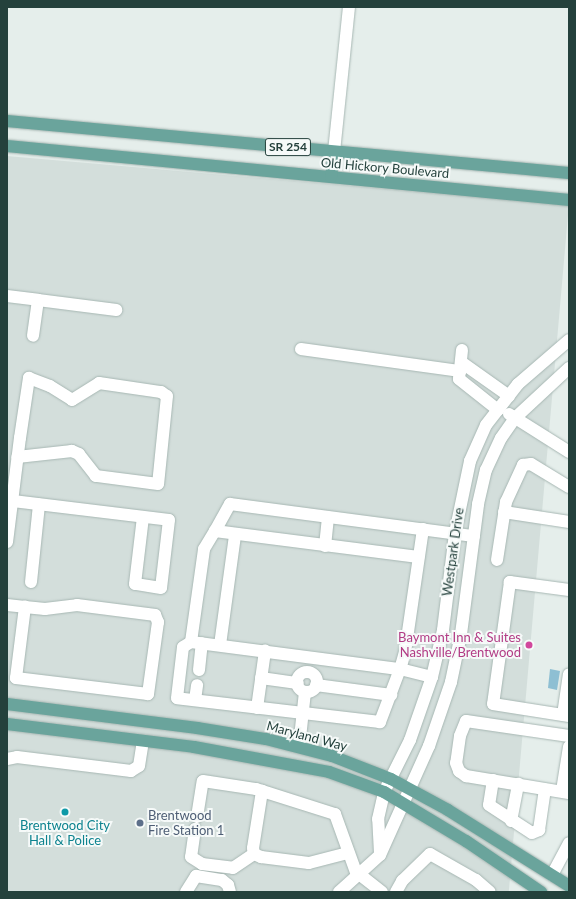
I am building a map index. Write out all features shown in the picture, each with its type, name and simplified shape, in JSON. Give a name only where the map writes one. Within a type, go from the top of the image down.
[{"type":"main road","name":"Old Hickory Boulevard","points":[[7,121],[569,173]]},
{"type":"main road","name":"Old Hickory Boulevard","points":[[7,146],[569,200]]},
{"type":"main road","points":[[331,177],[334,152]]},
{"type":"main road","name":"Maryland Way","points":[[7,704],[266,739],[332,756],[391,779],[465,820],[569,886]]},
{"type":"main road","points":[[7,724],[263,758],[329,772],[384,792],[466,841],[541,892],[552,875]]},
{"type":"main road","points":[[144,741],[163,724]]},
{"type":"street","points":[[334,152],[349,7]]},
{"type":"street","points":[[7,296],[116,310]]},
{"type":"street","points":[[33,336],[38,300]]},
{"type":"street","name":"Westpark Drive","points":[[380,855],[378,819],[384,792],[410,740],[432,677],[443,630],[458,511],[470,461],[486,425],[508,396],[518,384],[569,340]]},
{"type":"street","points":[[301,349],[460,366],[508,396]]},
{"type":"street","points":[[460,366],[499,409],[569,452]]},
{"type":"street","name":"Westpark Drive","points":[[380,855],[401,803],[429,746],[451,682],[461,634],[477,514],[486,470],[501,438],[514,418],[569,368]]},
{"type":"street","points":[[7,542],[13,500],[11,470],[17,457],[29,378],[50,386],[72,400],[99,383],[161,392],[167,396],[158,484],[96,476],[79,454],[72,451],[17,457]]},
{"type":"street","points":[[497,560],[504,512],[519,470],[527,463],[569,487]]},
{"type":"street","points":[[13,500],[169,520],[161,588],[135,584],[143,517]]},
{"type":"street","points":[[31,582],[39,504]]},
{"type":"street","points":[[199,670],[197,642],[202,555],[230,504],[474,536]]},
{"type":"street","points":[[458,511],[477,514]]},
{"type":"street","points":[[504,512],[569,522]]},
{"type":"street","points":[[325,546],[328,517]]},
{"type":"street","points":[[423,529],[400,669],[380,722],[177,698],[183,647],[197,642],[400,669],[432,677]]},
{"type":"street","points":[[215,531],[418,557]]},
{"type":"street","points":[[220,646],[235,534]]},
{"type":"street","points":[[569,590],[510,582],[494,704],[566,715],[569,674]]},
{"type":"street","points":[[7,605],[45,609],[77,605],[157,617],[148,694],[16,678],[25,607]]},
{"type":"street","points":[[257,708],[265,651]]},
{"type":"street","points":[[308,672],[310,657]]},
{"type":"street","points":[[261,678],[301,687],[311,691],[316,685],[316,678],[308,672]]},
{"type":"street","points":[[299,748],[303,713],[301,675],[308,672]]},
{"type":"street","points":[[195,700],[197,685]]},
{"type":"street","points":[[316,685],[391,695]]},
{"type":"street","points":[[569,736],[466,721],[457,748],[457,769],[466,776],[565,792],[569,747]]},
{"type":"street","points":[[7,759],[17,757],[131,771],[139,766],[144,741]]},
{"type":"street","points":[[493,780],[489,805],[529,833],[538,832],[545,789]]},
{"type":"street","points":[[262,791],[254,854],[233,868],[197,863],[191,857],[203,781],[262,791],[335,814],[348,853],[358,874],[382,892]]},
{"type":"street","points":[[512,821],[518,784]]},
{"type":"street","points":[[552,875],[569,843]]},
{"type":"street","points":[[254,854],[261,857],[309,864],[348,853]]},
{"type":"street","points":[[396,892],[402,881],[430,854],[476,880],[490,892]]},
{"type":"street","points":[[339,892],[380,855]]},
{"type":"street","points":[[186,892],[196,876],[222,880],[228,885],[230,892]]},
{"type":"shaded area","points":[[7,156],[569,205],[509,892],[7,892]]},
{"type":"water","points":[[550,669],[560,671],[557,690],[548,688]]},
{"type":"place","name":"Baymont Inn & Suites Nashville/Brentwood","points":[[529,645]]},
{"type":"place","name":"Brentwood City Hall & Police","points":[[65,812]]},
{"type":"place","name":"Brentwood Fire Station 1","points":[[140,823]]}]
